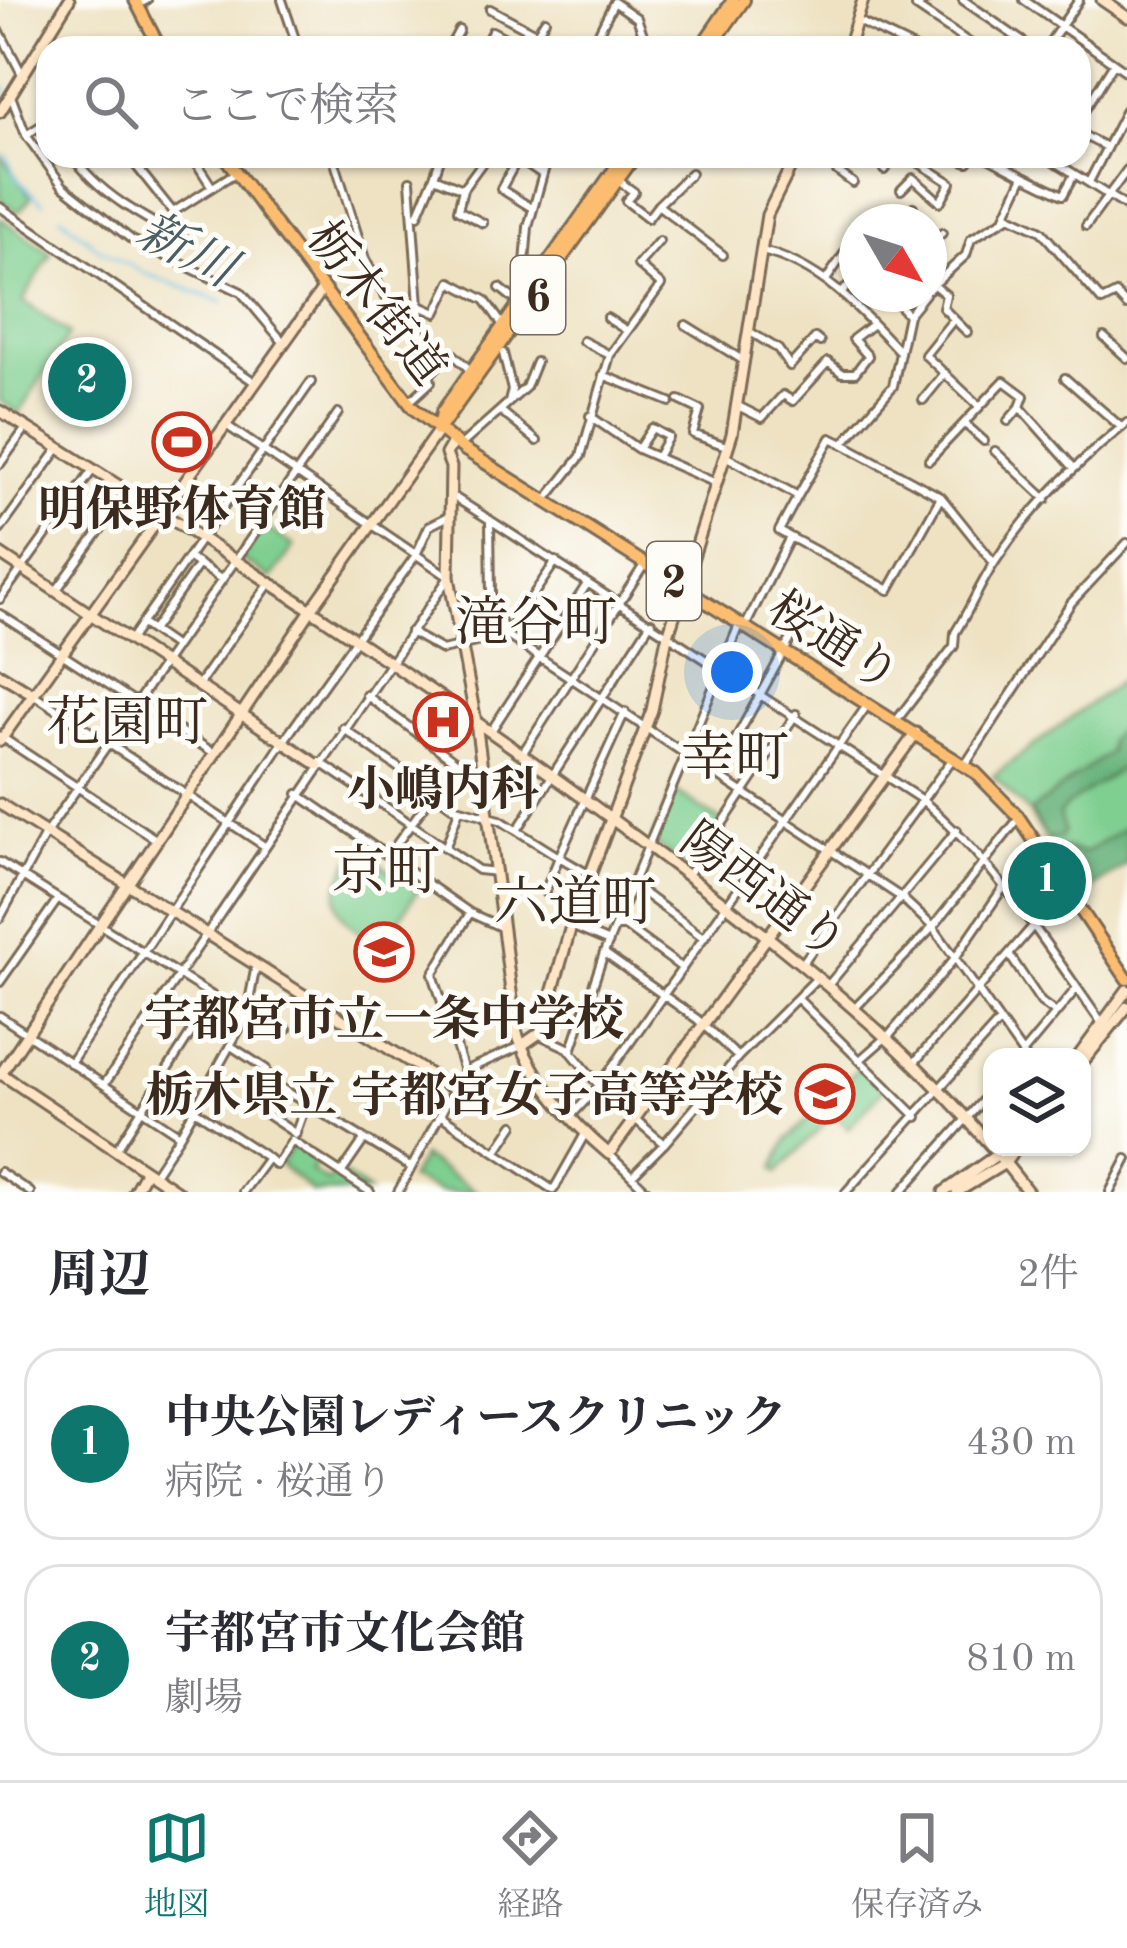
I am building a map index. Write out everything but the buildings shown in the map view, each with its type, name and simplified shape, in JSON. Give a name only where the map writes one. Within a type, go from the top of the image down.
[{"type":"main road","points":[[708,36],[733,0]]},
{"type":"main road","points":[[718,36],[744,0]]},
{"type":"main road","points":[[141,1],[155,36]]},
{"type":"main road","name":"栃木街道","points":[[232,168],[409,403],[438,431]]},
{"type":"main road","name":"6","points":[[438,431],[619,168]]},
{"type":"main road","name":"6","points":[[438,431],[442,412],[623,168]]},
{"type":"main road","name":"桜通り","points":[[438,431],[959,761],[1019,818],[1127,979]]},
{"type":"street","points":[[282,0],[294,36]]},
{"type":"street","points":[[926,0],[916,7],[958,36]]},
{"type":"street","points":[[963,0],[1015,36]]},
{"type":"street","points":[[1024,0],[1076,36]]},
{"type":"street","points":[[1054,36],[1079,0]]},
{"type":"street","points":[[1102,0],[1127,17]]},
{"type":"street","points":[[46,36],[66,2]]},
{"type":"street","points":[[598,36],[614,2],[638,18],[645,36]]},
{"type":"street","points":[[490,9],[537,34],[545,20]]},
{"type":"street","points":[[860,10],[897,36]]},
{"type":"street","points":[[456,36],[459,30]]},
{"type":"street","points":[[0,32],[22,76]]},
{"type":"street","points":[[1091,46],[1127,72]]},
{"type":"street","points":[[0,112],[36,52]]},
{"type":"street","points":[[1091,99],[1114,63]]},
{"type":"street","points":[[11,94],[36,149]]},
{"type":"street","points":[[1089,182],[1127,108]]},
{"type":"street","points":[[26,135],[36,129]]},
{"type":"street","points":[[1091,139],[1106,147]]},
{"type":"street","points":[[50,168],[63,186],[132,240],[241,292],[284,343]]},
{"type":"street","points":[[81,168],[185,240]]},
{"type":"street","points":[[138,168],[173,212],[235,173]]},
{"type":"street","points":[[200,168],[212,187]]},
{"type":"street","points":[[336,168],[373,277],[422,336]]},
{"type":"street","points":[[416,218],[437,168]]},
{"type":"street","points":[[478,168],[463,189],[458,210],[482,223]]},
{"type":"street","points":[[511,168],[501,189],[532,208]]},
{"type":"street","points":[[533,168],[543,174]]},
{"type":"street","points":[[528,292],[523,288],[532,208],[545,168]]},
{"type":"street","points":[[398,1192],[464,1071],[540,1035],[571,926],[647,726],[670,634],[719,484],[752,333],[769,208],[787,168]]},
{"type":"street","points":[[840,168],[837,171],[853,182]]},
{"type":"street","points":[[901,190],[913,178],[940,202],[951,183],[927,168]]},
{"type":"street","points":[[1009,168],[1063,195],[1074,175]]},
{"type":"street","points":[[1059,168],[1110,193],[1127,207]]},
{"type":"street","points":[[1086,226],[1127,170]]},
{"type":"street","points":[[614,178],[634,192],[626,201],[648,218],[691,173]]},
{"type":"street","points":[[947,272],[965,255],[971,238],[1004,216],[1024,176]]},
{"type":"street","points":[[434,177],[463,189]]},
{"type":"street","points":[[409,403],[429,387],[431,372],[422,336],[410,182]]},
{"type":"street","points":[[658,205],[723,255]]},
{"type":"street","points":[[0,207],[256,383]]},
{"type":"street","points":[[1004,216],[1024,219],[1041,230],[1102,301],[1116,294],[1127,307]]},
{"type":"street","points":[[153,249],[163,228]]},
{"type":"street","points":[[546,500],[581,456],[610,355],[661,285],[638,265],[658,241]]},
{"type":"street","points":[[762,251],[800,263],[839,291]]},
{"type":"street","points":[[826,280],[839,261]]},
{"type":"street","points":[[420,306],[436,313],[451,282],[485,300],[504,327]]},
{"type":"street","points":[[500,288],[520,304]]},
{"type":"street","points":[[157,840],[1,738],[322,290]]},
{"type":"street","points":[[947,311],[967,332]]},
{"type":"street","points":[[861,312],[898,350]]},
{"type":"street","points":[[905,312],[908,315]]},
{"type":"street","points":[[843,445],[892,386],[911,312]]},
{"type":"street","points":[[608,318],[626,330]]},
{"type":"street","points":[[954,319],[925,355],[979,406]]},
{"type":"street","points":[[738,406],[762,418],[783,394],[794,401],[828,362],[842,373],[855,373],[868,356],[853,339],[873,324]]},
{"type":"street","points":[[686,325],[746,362]]},
{"type":"street","points":[[752,333],[778,349],[790,366],[815,338],[820,342]]},
{"type":"street","points":[[1104,337],[1127,358]]},
{"type":"street","points":[[583,340],[610,355]]},
{"type":"street","points":[[431,372],[451,352],[472,372]]},
{"type":"street","points":[[503,353],[512,390],[505,407]]},
{"type":"street","points":[[536,362],[526,387],[446,454],[452,495],[448,577],[476,722],[521,1046],[570,1117],[648,1192]]},
{"type":"street","points":[[923,400],[945,373]]},
{"type":"street","points":[[603,375],[700,410],[693,434],[798,496]]},
{"type":"street","points":[[896,721],[954,646],[956,633],[994,562],[1074,468],[1124,425],[1064,378]]},
{"type":"street","points":[[929,460],[1004,381],[1024,396],[1008,421]]},
{"type":"street","points":[[130,640],[311,382]]},
{"type":"street","points":[[505,407],[537,441]]},
{"type":"street","points":[[1020,407],[1074,468]]},
{"type":"street","name":"陽西通り","points":[[0,411],[390,661],[803,961],[856,1007],[1028,1192]]},
{"type":"street","points":[[0,917],[19,874],[46,833],[338,413]]},
{"type":"street","points":[[590,416],[638,449],[719,484]]},
{"type":"street","points":[[963,422],[984,441]]},
{"type":"street","points":[[226,424],[448,577]]},
{"type":"street","points":[[0,464],[26,427]]},
{"type":"street","points":[[638,449],[652,428],[668,437],[657,457]]},
{"type":"street","points":[[178,1192],[0,1074],[311,610],[438,431]]},
{"type":"street","points":[[940,497],[889,590],[779,531],[831,438],[940,497],[994,562]]},
{"type":"street","points":[[0,530],[59,448]]},
{"type":"street","points":[[994,451],[1046,499]]},
{"type":"street","points":[[0,599],[92,470]]},
{"type":"street","points":[[56,591],[127,493]]},
{"type":"street","points":[[452,495],[922,800],[957,830],[1023,906],[1103,1025]]},
{"type":"street","points":[[70,1063],[436,519],[451,512]]},
{"type":"street","points":[[490,520],[491,596],[506,635],[902,898],[933,927],[1017,1048]]},
{"type":"street","points":[[571,1051],[608,942],[718,665],[790,537]]},
{"type":"street","points":[[803,961],[922,800],[959,761],[1071,603],[1127,543]]},
{"type":"street","points":[[0,554],[478,870],[496,872]]},
{"type":"street","points":[[189,558],[222,580]]},
{"type":"street","points":[[410,632],[435,648],[506,635],[556,561]]},
{"type":"street","points":[[522,754],[645,563]]},
{"type":"street","points":[[152,631],[199,564]]},
{"type":"street","points":[[104,1085],[448,577]]},
{"type":"street","points":[[491,731],[588,582]]},
{"type":"street","points":[[198,686],[269,584]]},
{"type":"street","points":[[717,772],[809,606]]},
{"type":"street","points":[[0,614],[214,753]]},
{"type":"street","points":[[518,829],[651,622]]},
{"type":"street","points":[[142,624],[175,646]]},
{"type":"street","points":[[0,674],[263,845]]},
{"type":"street","points":[[367,695],[456,762],[482,770]]},
{"type":"street","points":[[570,1117],[600,1085],[868,704]]},
{"type":"street","points":[[545,892],[583,797],[626,712]]},
{"type":"street","points":[[688,875],[796,714]]},
{"type":"street","points":[[343,728],[459,810],[518,829],[590,875]]},
{"type":"street","points":[[607,1152],[914,732]]},
{"type":"street","points":[[388,856],[456,762]]},
{"type":"street","points":[[298,794],[470,914],[502,928]]},
{"type":"street","points":[[0,804],[453,1089]]},
{"type":"street","points":[[446,848],[459,810]]},
{"type":"street","points":[[856,1007],[933,927],[1019,818]]},
{"type":"street","points":[[632,1176],[737,1057],[797,998],[825,979],[902,898],[957,830]]},
{"type":"street","points":[[0,862],[246,1017],[287,1029]]},
{"type":"street","points":[[633,885],[704,938]]},
{"type":"street","points":[[912,1066],[1067,887]]},
{"type":"street","points":[[860,1060],[886,1039],[955,958],[1003,888]]},
{"type":"street","points":[[0,982],[58,899]]},
{"type":"street","points":[[464,1071],[433,974],[470,914]]},
{"type":"street","points":[[571,926],[608,942]]},
{"type":"street","points":[[615,927],[626,927],[682,968]]},
{"type":"street","points":[[604,953],[699,1021],[737,1057]]},
{"type":"street","points":[[1009,954],[1041,1002],[1056,1013]]},
{"type":"street","points":[[134,1192],[180,1135],[231,1046],[246,1017],[256,965]]},
{"type":"street","points":[[1028,1048],[1077,988]]},
{"type":"street","points":[[1088,1048],[1127,991]]},
{"type":"street","points":[[116,1150],[214,997]]},
{"type":"street","points":[[797,998],[916,1117]]},
{"type":"street","points":[[1091,1048],[1127,1007]]},
{"type":"street","points":[[0,1016],[180,1135]]},
{"type":"street","points":[[847,1192],[999,1022]]},
{"type":"street","points":[[540,1035],[571,1051],[664,1144]]},
{"type":"street","points":[[231,1046],[266,1069],[261,1076],[411,1167]]},
{"type":"street","points":[[269,1081],[254,1106],[370,1192]]},
{"type":"street","points":[[901,1192],[983,1101]]},
{"type":"street","points":[[195,1111],[276,1165],[294,1138],[306,1104]]},
{"type":"street","points":[[440,1115],[553,1191],[585,1133]]},
{"type":"street","points":[[496,1152],[514,1125]]},
{"type":"street","points":[[341,1174],[364,1140]]},
{"type":"street","points":[[957,1192],[1005,1156]]},
{"type":"street","points":[[257,1192],[246,1189],[268,1158]]},
{"type":"street","points":[[944,1192],[1002,1160]]},
{"type":"street","points":[[1110,1192],[1127,1160]]},
{"type":"street","points":[[0,1172],[30,1192]]},
{"type":"street","points":[[853,1184],[861,1192]]},
{"type":"green space","points":[[0,155],[31,197],[19,212],[0,200]]},
{"type":"green space","points":[[0,218],[51,253],[23,301],[69,334],[19,413],[0,401]]},
{"type":"green space","points":[[263,526],[294,546],[271,579],[241,559]]},
{"type":"green space","points":[[1127,676],[1127,864],[1083,895],[1029,813],[993,776]]},
{"type":"green space","points":[[1127,720],[1127,764],[1065,807],[1059,815],[1064,831],[1060,838],[1047,839],[1031,811],[1109,752],[1109,740]]},
{"type":"green space","points":[[673,790],[722,822],[689,869],[652,842]]},
{"type":"green space","points":[[1127,826],[1127,864],[1083,895],[1060,860],[1064,849],[1085,853]]},
{"type":"green space","points":[[358,849],[418,890],[381,948],[352,926],[338,905],[340,881]]},
{"type":"green space","points":[[859,1067],[883,1090],[848,1128],[823,1104]]},
{"type":"green space","points":[[818,1109],[828,1120],[778,1172],[774,1168],[787,1140]]},
{"type":"green space","points":[[294,1143],[318,1159],[311,1171],[328,1182],[336,1170],[369,1192],[312,1192],[280,1164]]},
{"type":"green space","points":[[422,1157],[477,1192],[441,1192],[409,1179]]},
{"type":"waterway","name":"新川","points":[[0,81],[7,92]]},
{"type":"waterway","name":"新川","points":[[6,155],[16,178],[43,203]]},
{"type":"waterway","name":"新川","points":[[60,216],[98,248],[144,273],[224,303]]},
{"type":"place","name":"宇都宮市文化会館","points":[[87,382]]},
{"type":"place","name":"明保野体育館","points":[[182,442]]},
{"type":"place","name":"小嶋内科","points":[[443,722]]},
{"type":"place","name":"中央公園レディースクリニック","points":[[1047,881]]},
{"type":"place","name":"宇都宮市立一条中学校","points":[[384,952]]},
{"type":"place","name":"栃木県立 宇都宮女子高等学校","points":[[825,1094]]},
{"type":"district","name":"滝谷町","points":[[536,621]]},
{"type":"district","name":"花園町","points":[[127,721]]},
{"type":"district","name":"幸町","points":[[735,756]]},
{"type":"district","name":"京町","points":[[386,870]]},
{"type":"district","name":"六道町","points":[[575,901]]}]
